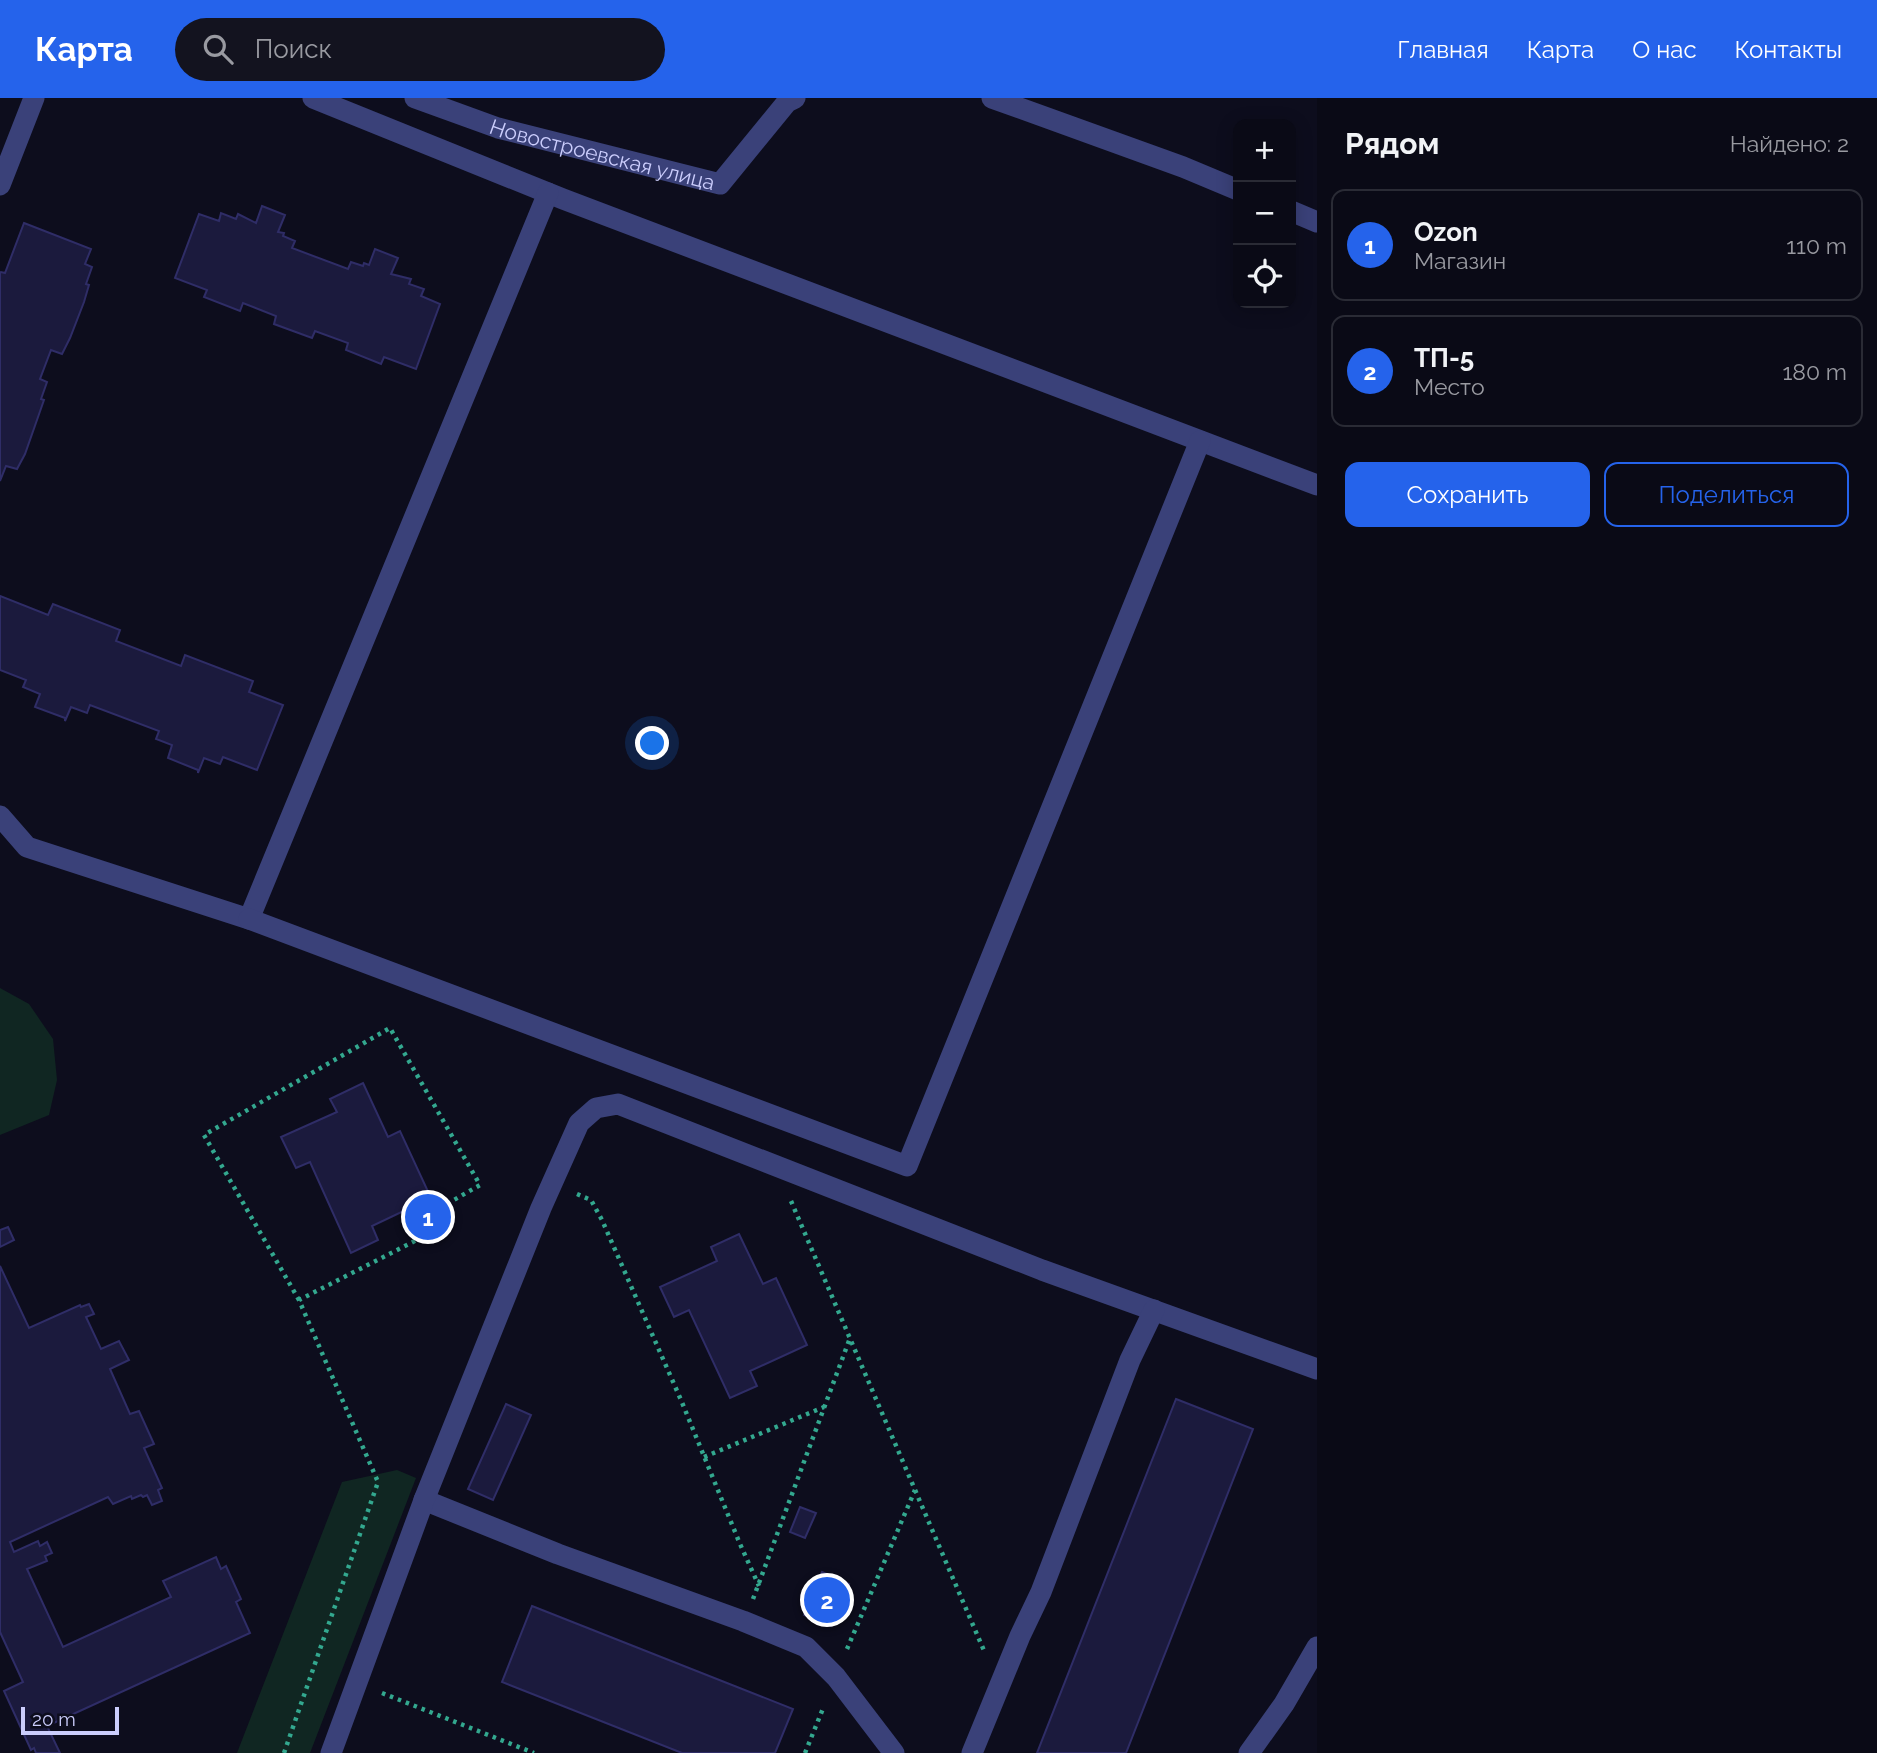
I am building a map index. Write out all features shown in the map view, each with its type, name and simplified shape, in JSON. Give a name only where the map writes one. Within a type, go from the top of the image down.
[{"type":"street","points":[[0,185],[34,98]]},
{"type":"street","points":[[313,98],[548,193],[1317,485]]},
{"type":"street","name":"Новостроевская улица","points":[[415,98],[498,128],[720,184],[786,102],[795,98]]},
{"type":"street","points":[[992,98],[1171,162],[1233,188]]},
{"type":"street","points":[[249,919],[548,193]]},
{"type":"street","points":[[1296,213],[1317,222]]},
{"type":"street","points":[[0,816],[27,847],[249,919],[907,1166],[1200,440]]},
{"type":"street","points":[[331,1753],[424,1500],[552,1183],[579,1123],[596,1108],[618,1104],[1029,1265],[1317,1369]]},
{"type":"street","points":[[972,1753],[1041,1592],[1130,1360],[1154,1310]]},
{"type":"street","points":[[424,1500],[558,1554],[743,1621],[806,1647],[836,1677],[894,1753]]},
{"type":"street","points":[[1250,1753],[1284,1704],[1317,1647]]},
{"type":"path","points":[[284,1753],[378,1482],[299,1300],[204,1135],[390,1028],[480,1185],[445,1205],[454,1221],[299,1300]]},
{"type":"path","points":[[776,1166],[999,1686]]},
{"type":"path","points":[[552,1183],[591,1200],[602,1220],[758,1586]]},
{"type":"path","points":[[743,1621],[850,1337]]},
{"type":"path","points":[[704,1457],[825,1407]]},
{"type":"path","points":[[805,1753],[916,1489]]},
{"type":"path","points":[[357,1684],[534,1753]]},
{"type":"green space","points":[[0,988],[29,1004],[53,1039],[57,1080],[49,1115],[0,1135]]},
{"type":"green space","points":[[397,1470],[416,1478],[310,1753],[237,1753],[342,1482]]},
{"type":"building","points":[[262,206],[285,215],[278,232],[295,241],[292,248],[348,269],[351,262],[369,265],[375,249],[398,258],[391,274],[411,279],[409,284],[424,289],[421,296],[440,304],[416,369],[384,357],[381,364],[346,350],[348,343],[315,331],[312,338],[274,324],[276,316],[243,303],[240,311],[204,297],[207,290],[175,278],[199,214],[219,221],[221,213],[236,219],[238,214],[256,223]]},
{"type":"building","points":[[24,223],[91,249],[85,264],[92,267],[84,302],[70,338],[62,354],[51,350],[40,379],[47,382],[41,399],[44,400],[25,454],[17,469],[6,466],[0,481],[0,273],[5,273]]},
{"type":"building","points":[[0,596],[48,615],[53,604],[120,630],[116,641],[181,666],[185,655],[253,681],[249,692],[283,705],[257,770],[223,757],[220,764],[204,758],[198,773],[198,770],[168,758],[172,745],[156,739],[159,731],[90,705],[87,713],[71,707],[65,721],[65,718],[35,707],[40,694],[23,687],[26,680],[0,670]]},
{"type":"building","points":[[363,1083],[388,1137],[400,1131],[431,1198],[372,1226],[378,1240],[351,1253],[310,1162],[296,1168],[281,1137],[337,1112],[330,1099]]},
{"type":"building","points":[[8,1227],[14,1240],[0,1247],[0,1230]]},
{"type":"building","points":[[739,1234],[763,1284],[776,1278],[807,1345],[750,1371],[757,1386],[730,1398],[689,1310],[674,1317],[660,1287],[717,1261],[711,1247]]},
{"type":"building","points":[[0,1266],[29,1328],[80,1305],[89,1304],[94,1314],[86,1317],[101,1349],[119,1341],[129,1360],[110,1369],[130,1414],[139,1411],[154,1444],[144,1448],[162,1488],[158,1490],[162,1501],[152,1505],[147,1495],[132,1499],[131,1496],[113,1504],[108,1497],[10,1542],[14,1552],[38,1541],[40,1546],[47,1542],[52,1553],[45,1556],[47,1561],[27,1569],[63,1647],[171,1597],[163,1581],[216,1557],[221,1569],[226,1566],[241,1599],[236,1602],[250,1633],[47,1726],[60,1753],[36,1753],[34,1748],[31,1750],[4,1691],[23,1682],[0,1632]]},
{"type":"building","points":[[1176,1399],[1253,1429],[1126,1753],[1037,1753]]},
{"type":"building","points":[[506,1404],[531,1415],[493,1500],[468,1489]]},
{"type":"building","points":[[800,1507],[816,1513],[805,1538],[790,1532]]},
{"type":"building","points":[[822,1572],[849,1584],[831,1626],[804,1615]]},
{"type":"building","points":[[532,1606],[793,1709],[775,1753],[682,1753],[502,1682]]},
{"type":"place","name":"Ozon","points":[[428,1217]]},
{"type":"place","name":"ТП-5","points":[[827,1600]]}]
